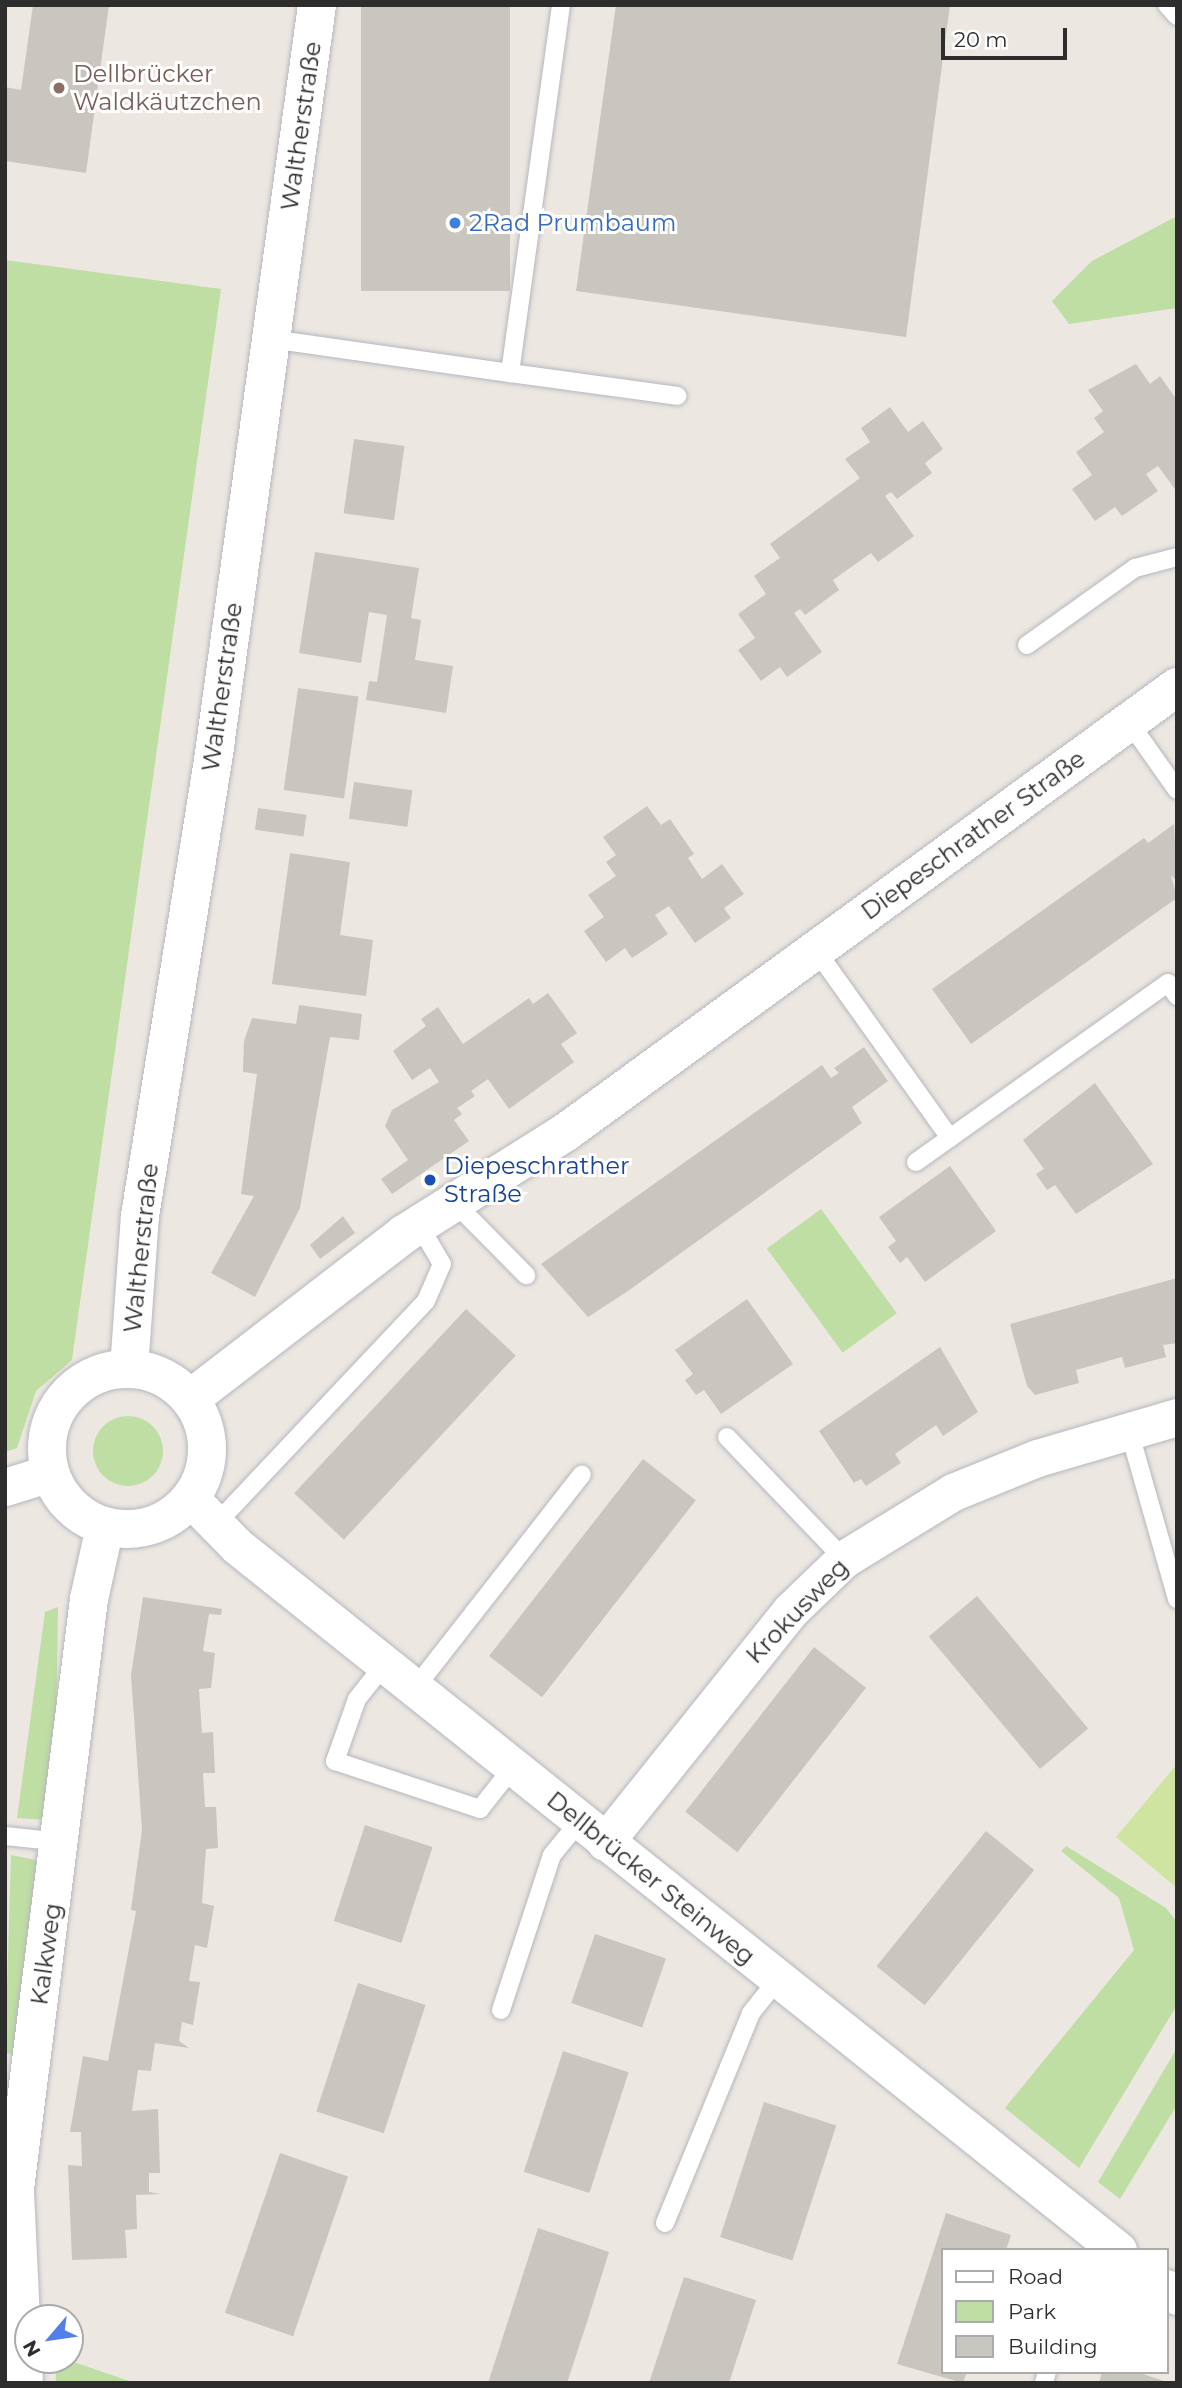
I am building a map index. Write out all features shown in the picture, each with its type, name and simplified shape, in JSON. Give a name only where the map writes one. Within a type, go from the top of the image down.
[{"type":"street","name":"Waltherstraße","points":[[129,1369],[141,1216],[271,339],[317,5]]},
{"type":"street","name":"Diepeschrather Straße","points":[[190,1399],[419,1225],[566,1132],[818,953],[879,900],[1177,687]]},
{"type":"street","points":[[129,1369],[152,1373],[190,1399],[207,1438],[202,1480],[202,1512],[152,1526],[105,1527],[62,1496],[50,1473],[47,1447],[63,1401],[92,1378],[129,1369]]},
{"type":"street","name":"Krokusweg","points":[[592,1832],[790,1611],[844,1559],[953,1492],[1128,1427],[1177,1417]]},
{"type":"street","points":[[5,1487],[50,1473]]},
{"type":"street","name":"Dellbrücker Steinweg","points":[[202,1512],[592,1832],[1111,2248]]},
{"type":"street","name":"Kalkweg","points":[[24,2383],[13,2226],[18,2071],[61,1842],[89,1599],[105,1527]]},
{"type":"lane","points":[[510,373],[561,5]]},
{"type":"lane","points":[[1167,5],[1177,16]]},
{"type":"lane","points":[[271,339],[677,396]]},
{"type":"lane","points":[[1027,645],[1135,568],[1177,557]]},
{"type":"lane","points":[[1129,722],[1177,790]]},
{"type":"lane","points":[[818,953],[950,1138]]},
{"type":"lane","points":[[916,1162],[1168,983],[1177,996]]},
{"type":"lane","points":[[454,1202],[526,1275]]},
{"type":"lane","points":[[202,1512],[426,1301],[442,1264],[419,1225]]},
{"type":"lane","points":[[1128,1427],[1177,1599]]},
{"type":"lane","points":[[727,1437],[844,1559]]},
{"type":"lane","points":[[415,1688],[582,1474]]},
{"type":"lane","points":[[385,1664],[356,1699],[335,1761],[480,1809],[513,1767]]},
{"type":"lane","points":[[501,2010],[552,1855],[592,1832]]},
{"type":"lane","points":[[5,1836],[61,1842]]},
{"type":"lane","points":[[665,2223],[751,2013],[778,1979]]},
{"type":"green space","points":[[1177,216],[1177,308],[1069,324],[1052,301],[1092,261]]},
{"type":"green space","points":[[5,260],[221,289],[72,1360],[36,1391],[17,1448],[5,1452]]},
{"type":"green space","points":[[821,1209],[897,1313],[843,1353],[767,1248]]},
{"type":"green space","points":[[128,1416],[153,1426],[163,1451],[153,1476],[128,1486],[103,1476],[93,1451],[103,1426]]},
{"type":"green space","points":[[58,1607],[56,1732],[45,1820],[17,1818],[45,1612]]},
{"type":"green space","points":[[1177,1764],[1177,1888],[1116,1837]]},
{"type":"green space","points":[[1066,1846],[1166,1908],[1177,1922],[1177,2005],[1079,2168],[1005,2108],[1134,1950],[1119,1898],[1061,1851]]},
{"type":"green space","points":[[11,1855],[40,1861],[14,2054],[5,2053]]},
{"type":"green space","points":[[1177,2048],[1177,2105],[1120,2199],[1098,2182]]},
{"type":"green space","points":[[84,2365],[135,2383],[56,2383],[56,2374],[84,2374]]},
{"type":"building","name":"Dellbrücker Waldkäutzchen","points":[[33,5],[109,5],[86,173],[5,161],[5,87],[21,90]]},
{"type":"building","points":[[361,5],[510,5],[510,291],[361,291]]},
{"type":"building","points":[[616,5],[950,5],[906,337],[576,291]]},
{"type":"building","points":[[1136,364],[1150,384],[1160,376],[1177,400],[1177,492],[1158,466],[1146,474],[1158,491],[1122,516],[1115,507],[1095,521],[1072,489],[1092,475],[1076,452],[1104,432],[1094,418],[1103,411],[1088,390]]},
{"type":"building","points":[[890,407],[908,432],[923,421],[943,449],[925,463],[932,473],[897,499],[891,492],[885,496],[914,536],[878,562],[871,553],[833,580],[839,590],[805,615],[800,609],[794,613],[822,652],[787,677],[780,667],[761,681],[738,650],[755,638],[738,614],[766,594],[754,576],[780,558],[770,544],[860,478],[845,459],[870,442],[861,428]]},
{"type":"building","points":[[354,439],[405,446],[394,520],[344,513]]},
{"type":"building","points":[[315,552],[419,568],[411,618],[421,620],[415,660],[453,666],[446,713],[366,700],[369,681],[377,682],[387,615],[369,612],[361,663],[299,653]]},
{"type":"building","points":[[298,688],[358,696],[344,798],[284,790]]},
{"type":"building","points":[[354,782],[412,790],[407,827],[349,819]]},
{"type":"building","points":[[647,806],[661,825],[670,819],[694,854],[688,858],[702,879],[722,864],[744,894],[724,908],[731,918],[695,943],[669,906],[655,915],[668,934],[632,958],[625,948],[606,962],[584,931],[604,917],[588,895],[616,876],[606,862],[616,855],[603,837]]},
{"type":"building","points":[[258,808],[307,815],[303,837],[255,830]]},
{"type":"building","points":[[1174,824],[1177,882],[1171,875],[1177,898],[971,1044],[932,989],[1144,838],[1148,843]]},
{"type":"building","points":[[290,853],[350,862],[340,935],[373,940],[366,996],[272,984]]},
{"type":"building","points":[[548,993],[577,1033],[561,1044],[574,1062],[509,1109],[488,1079],[471,1091],[475,1096],[457,1108],[462,1114],[454,1120],[469,1141],[392,1194],[381,1179],[408,1160],[385,1126],[392,1110],[439,1082],[430,1068],[412,1080],[393,1051],[426,1026],[421,1019],[438,1007],[463,1044],[529,998],[533,1004]]},
{"type":"building","points":[[299,1005],[362,1014],[359,1040],[330,1037],[300,1208],[255,1297],[211,1273],[254,1196],[241,1194],[257,1074],[243,1072],[244,1041],[252,1018],[296,1024]]},
{"type":"building","points":[[864,1047],[888,1081],[852,1107],[862,1123],[628,1291],[588,1317],[541,1264],[822,1065],[831,1078],[839,1073],[834,1068]]},
{"type":"building","points":[[1095,1083],[1153,1164],[1076,1214],[1055,1185],[1047,1190],[1036,1174],[1044,1169],[1023,1140]]},
{"type":"building","points":[[950,1166],[996,1231],[925,1282],[907,1257],[900,1263],[888,1247],[896,1241],[879,1217]]},
{"type":"building","points":[[343,1216],[355,1233],[320,1259],[310,1245]]},
{"type":"building","points":[[1177,1278],[1177,1343],[1163,1345],[1166,1357],[1125,1368],[1122,1357],[1076,1370],[1079,1383],[1035,1395],[1027,1386],[1010,1324]]},
{"type":"building","points":[[747,1299],[793,1364],[721,1414],[704,1390],[696,1395],[685,1380],[693,1374],[675,1350]]},
{"type":"building","points":[[466,1309],[516,1355],[344,1540],[294,1493]]},
{"type":"building","points":[[940,1347],[978,1412],[943,1436],[936,1425],[895,1454],[901,1463],[866,1486],[861,1479],[854,1483],[819,1431]]},
{"type":"building","points":[[643,1459],[696,1500],[542,1697],[489,1656]]},
{"type":"building","points":[[977,1596],[1088,1729],[1040,1769],[929,1636]]},
{"type":"building","points":[[143,1597],[222,1609],[221,1615],[209,1614],[203,1651],[215,1653],[211,1688],[199,1689],[202,1733],[213,1732],[215,1773],[203,1773],[205,1807],[216,1807],[218,1848],[206,1849],[202,1903],[214,1906],[207,1948],[195,1945],[189,1981],[200,1982],[193,2025],[182,2022],[179,2041],[189,2048],[155,2043],[151,2071],[138,2070],[132,2111],[158,2109],[160,2173],[149,2173],[149,2192],[161,2194],[136,2195],[137,2229],[125,2230],[127,2258],[72,2260],[68,2165],[82,2166],[81,2132],[70,2132],[83,2056],[108,2061],[136,1911],[131,1910],[142,1830],[131,1675]]},
{"type":"building","points":[[814,1647],[866,1688],[737,1852],[685,1812]]},
{"type":"building","points":[[365,1825],[433,1847],[401,1943],[334,1921]]},
{"type":"building","points":[[986,1831],[1034,1870],[925,2005],[876,1966]]},
{"type":"building","points":[[595,1934],[666,1958],[642,2027],[571,2003]]},
{"type":"building","points":[[358,1983],[426,2005],[384,2133],[316,2111]]},
{"type":"building","points":[[563,2051],[629,2072],[589,2193],[524,2172]]},
{"type":"building","points":[[764,2102],[836,2125],[792,2261],[720,2237]]},
{"type":"building","points":[[280,2153],[348,2176],[293,2336],[225,2313]]},
{"type":"building","points":[[946,2213],[1011,2235],[1007,2248],[940,2248],[940,2374],[966,2374],[963,2383],[897,2364]]},
{"type":"building","points":[[538,2228],[609,2252],[588,2319],[567,2383],[488,2383]]},
{"type":"building","points":[[684,2277],[756,2300],[729,2383],[649,2383]]},
{"type":"building","points":[[1101,2374],[1143,2374],[1167,2382],[1099,2383]]},
{"type":"place","name":"Dellbrücker Waldkäutzchen","points":[[59,88]]},
{"type":"place","name":"2Rad Prumbaum","points":[[455,223]]},
{"type":"place","name":"Diepeschrather Straße","points":[[430,1180]]}]
